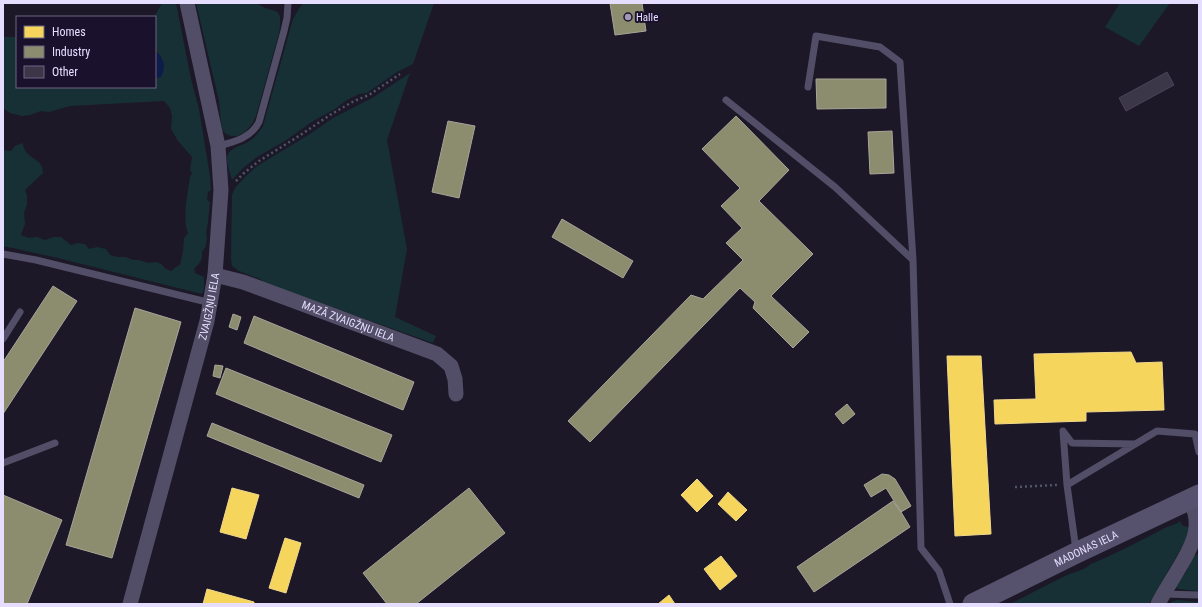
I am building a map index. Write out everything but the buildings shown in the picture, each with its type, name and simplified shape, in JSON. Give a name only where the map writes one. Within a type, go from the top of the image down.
[{"type":"main road","name":"MADONAS IELA","points":[[973,604],[1194,497]]},
{"type":"street","name":"ZVAIGŽŅU IELA","points":[[130,604],[205,328],[211,303],[215,275],[221,190],[218,146],[187,3]]},
{"type":"street","name":"MAZĀ ZVAIGŽŅU IELA","points":[[215,275],[242,282],[437,354],[451,366],[455,379],[456,394]]},
{"type":"street","points":[[1161,599],[1197,535],[1194,497]]},
{"type":"lane","points":[[218,146],[244,137],[253,131],[259,122],[284,31],[288,3]]},
{"type":"lane","points":[[808,87],[816,36],[880,47],[900,62],[913,260],[921,548],[939,571],[950,604]]},
{"type":"lane","points":[[726,100],[835,187],[913,260]]},
{"type":"lane","points":[[3,254],[36,260],[211,303]]},
{"type":"lane","points":[[3,339],[20,312]]},
{"type":"lane","points":[[1076,553],[1067,485],[1063,431],[1072,443],[1136,444]]},
{"type":"lane","points":[[1067,485],[1157,431],[1195,434],[1199,452]]},
{"type":"lane","points":[[3,463],[55,443]]},
{"type":"lane","points":[[1161,599],[1199,595]]},
{"type":"path","points":[[220,202],[244,173],[259,161],[330,115],[369,95],[400,74]]},
{"type":"path","points":[[1015,487],[1067,485]]},
{"type":"green space","points":[[161,3],[176,3],[191,79],[199,109],[210,176],[211,190],[208,192],[207,200],[210,202],[206,246],[202,252],[201,261],[194,269],[195,273],[204,277],[204,289],[202,294],[58,258],[3,246],[3,150],[11,151],[15,146],[22,143],[25,151],[42,166],[43,173],[25,190],[27,204],[24,213],[25,224],[21,235],[29,238],[37,237],[45,240],[54,237],[61,237],[71,245],[78,243],[85,244],[89,249],[97,247],[106,249],[110,255],[126,257],[148,263],[156,262],[171,271],[180,265],[184,238],[188,233],[185,213],[190,177],[192,173],[190,170],[192,157],[178,141],[171,129],[172,116],[170,108],[164,101],[70,106],[49,112],[41,111],[22,116],[10,113],[3,108],[3,37],[16,37],[16,88],[156,88],[156,78],[161,77],[161,57],[156,51],[156,16],[155,16]]},
{"type":"green space","points":[[196,3],[257,3],[263,7],[276,11],[280,17],[279,33],[256,116],[252,124],[245,132],[237,136],[231,136],[223,131],[219,101]]},
{"type":"green space","points":[[304,3],[434,3],[413,64],[397,72],[367,93],[359,94],[347,100],[335,109],[313,121],[285,141],[257,157],[243,168],[232,180],[227,157],[234,148],[253,139],[263,126],[293,19]]},
{"type":"green space","points":[[1120,3],[1170,3],[1139,46],[1105,27]]},
{"type":"green space","points":[[410,73],[387,140],[407,249],[395,317],[436,336],[433,343],[264,283],[262,280],[239,271],[232,266],[231,259],[232,195],[235,188],[245,177],[257,166],[310,134],[333,118],[372,98]]},
{"type":"green space","points":[[1180,521],[1183,526],[1189,527],[1186,540],[1149,604],[1010,604],[1063,577],[1085,568]]},
{"type":"green space","points":[[1197,554],[1199,555],[1199,591],[1178,589],[1176,587],[1177,585]]},
{"type":"green space","points":[[1177,600],[1199,602],[1199,604],[1168,604]]},
{"type":"water","points":[[156,51],[162,59],[164,66],[161,77],[156,78]]},
{"type":"place","name":"Halle","points":[[628,17]]}]
